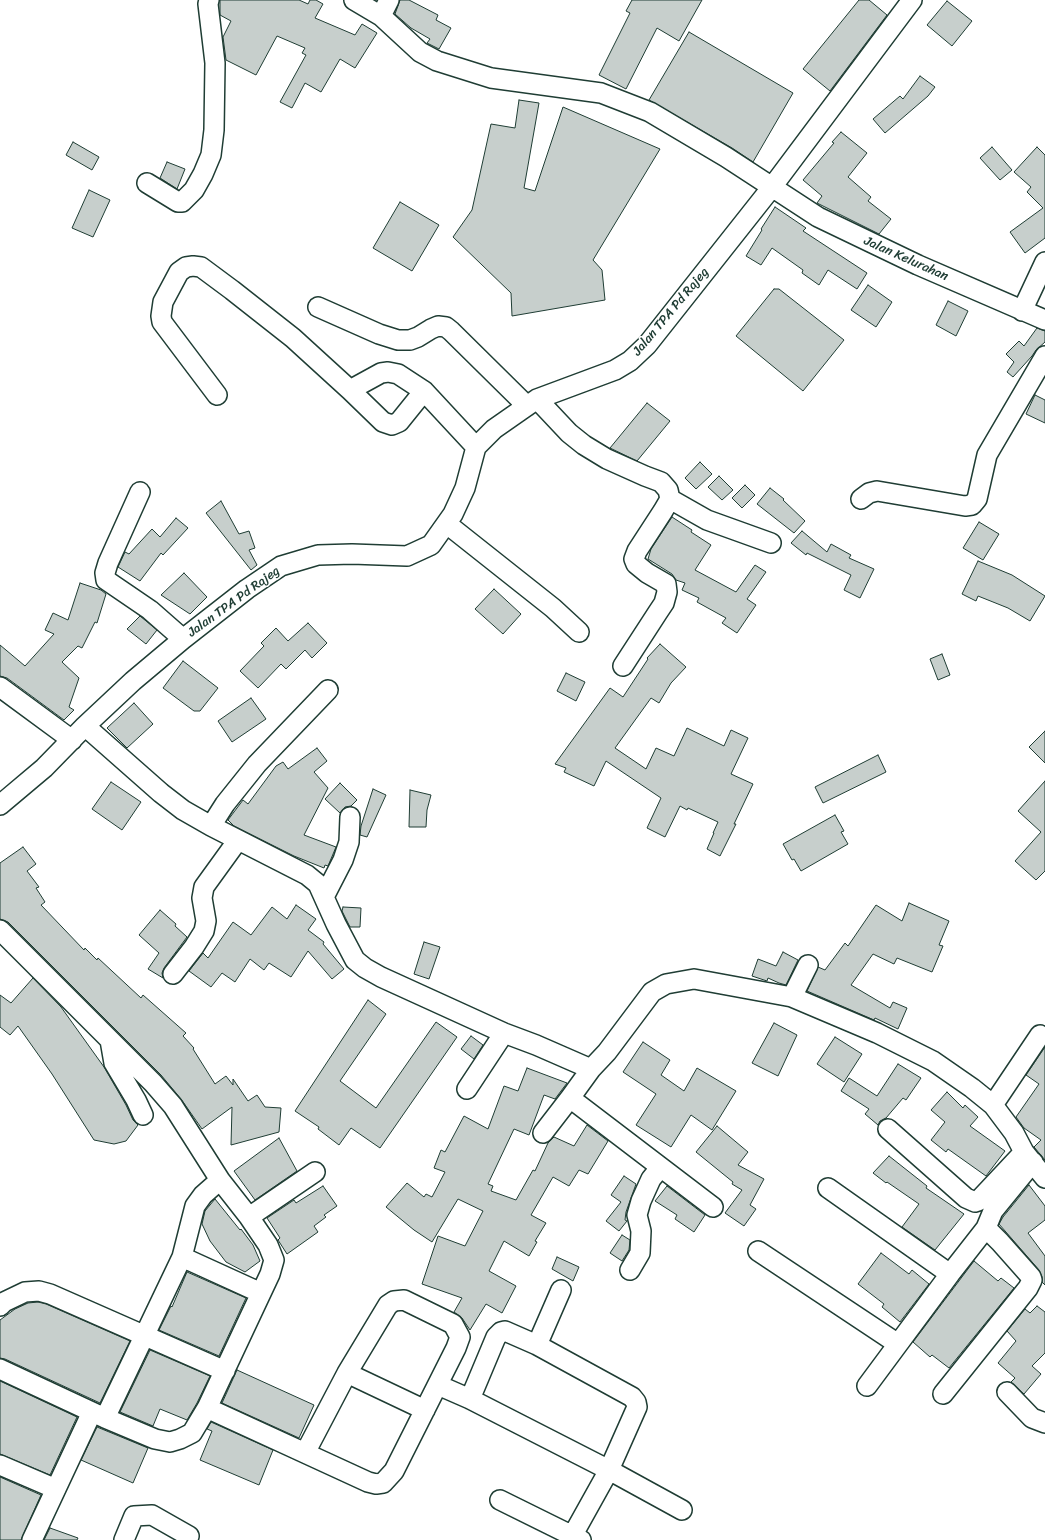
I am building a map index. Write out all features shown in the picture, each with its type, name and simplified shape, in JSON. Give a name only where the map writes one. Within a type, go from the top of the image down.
[{"type":"street","points":[[147,183],[178,202],[182,202],[194,190],[211,155],[214,130],[214,63],[208,0]]},
{"type":"street","name":"Jalan Kelurahan","points":[[354,0],[385,8],[420,52],[437,61],[491,78],[601,93],[650,112],[726,157],[818,217],[918,265],[1045,320]]},
{"type":"street","name":"Jalan TPA Pd Rajeg","points":[[0,805],[44,768],[85,726],[133,681],[183,639],[247,589],[281,566],[318,555],[352,554],[407,556],[431,545],[453,514],[464,488],[476,447],[494,430],[532,403],[615,370],[630,361],[647,345],[772,187],[912,0]]},
{"type":"street","points":[[1022,310],[1045,262]]},
{"type":"street","points":[[217,395],[162,322],[161,316],[163,302],[180,272],[186,267],[201,267],[232,290],[293,338],[383,422],[392,425],[399,422],[424,391]]},
{"type":"street","points":[[318,307],[379,334],[398,340],[410,340],[438,326],[446,327],[532,403],[584,445],[607,459],[661,482],[668,490],[670,499],[637,551],[634,559],[636,564],[647,573],[666,584],[667,592],[664,603],[623,666]]},
{"type":"street","points":[[861,499],[869,493],[877,491],[965,506],[972,505],[977,499],[986,455],[1045,356]]},
{"type":"street","points":[[350,390],[380,373],[388,372],[398,374],[424,391],[476,447]]},
{"type":"street","points":[[140,492],[108,563],[105,574],[106,580],[150,610],[183,639]]},
{"type":"street","points":[[670,499],[708,520],[771,544]]},
{"type":"street","points":[[447,524],[553,608],[579,632]]},
{"type":"street","points":[[0,687],[72,740]]},
{"type":"street","points":[[211,826],[225,804],[257,764],[328,690]]},
{"type":"street","points":[[85,726],[161,793],[183,810],[307,875],[318,884],[346,945],[355,960],[373,972],[504,1033],[536,1045],[591,1070]]},
{"type":"street","points":[[324,897],[343,860],[349,842],[350,817]]},
{"type":"street","points":[[173,974],[194,947],[204,931],[206,921],[202,898],[204,887],[238,840]]},
{"type":"street","points":[[0,930],[153,1083],[173,1106],[220,1180],[249,1217],[268,1246],[274,1260],[270,1274],[207,1408],[192,1433],[180,1440],[170,1442],[155,1439],[98,1415],[0,1369]]},
{"type":"street","points":[[792,997],[808,965]]},
{"type":"street","points":[[543,1133],[652,992],[666,984],[694,979],[792,997],[877,1033],[933,1061],[993,1105],[1045,1178]]},
{"type":"street","points":[[467,1089],[504,1033]]},
{"type":"street","points":[[993,1105],[1040,1035]]},
{"type":"street","points":[[110,1040],[114,1063],[136,1100],[142,1116]]},
{"type":"street","points":[[570,1098],[713,1207]]},
{"type":"street","points":[[888,1129],[966,1198],[975,1202],[1029,1157]]},
{"type":"street","points":[[867,1386],[986,1228],[993,1211],[1029,1157]]},
{"type":"street","points":[[630,1270],[640,1253],[641,1231],[637,1215],[641,1201],[651,1179],[660,1168]]},
{"type":"street","points":[[249,1217],[315,1172]]},
{"type":"street","points":[[32,1540],[56,1488],[145,1336],[182,1257],[195,1206],[203,1195],[220,1180]]},
{"type":"street","points":[[828,1188],[950,1274]]},
{"type":"street","points":[[943,1394],[1028,1288],[1031,1282],[1031,1277],[1027,1271],[986,1228]]},
{"type":"street","points":[[758,1251],[898,1344]]},
{"type":"street","points":[[182,1257],[261,1292]]},
{"type":"street","points":[[537,1345],[561,1290]]},
{"type":"street","points":[[0,1306],[4,1302],[25,1292],[39,1291],[50,1294],[224,1371]]},
{"type":"street","points":[[207,1408],[368,1482],[376,1484],[383,1483],[394,1471],[456,1348],[460,1337],[453,1324],[404,1300],[394,1301],[388,1305],[347,1373],[305,1453]]},
{"type":"street","points":[[470,1399],[496,1337],[501,1332],[510,1332],[632,1396],[636,1402],[637,1407],[609,1470],[575,1539],[500,1500]]},
{"type":"street","points":[[347,1373],[425,1410]]},
{"type":"street","points":[[438,1385],[470,1399],[609,1470],[682,1510]]},
{"type":"street","points":[[1007,1392],[1032,1418],[1045,1423]]},
{"type":"street","points":[[0,1465],[56,1488]]},
{"type":"street","points":[[124,1540],[134,1516],[152,1515],[190,1536]]},
{"type":"building","points":[[220,0],[299,0],[308,4],[310,0],[316,0],[323,4],[315,18],[355,35],[362,24],[377,33],[355,68],[340,59],[321,92],[305,83],[292,108],[280,102],[306,55],[302,53],[305,48],[277,36],[256,75],[226,60],[223,37],[231,21],[220,15]]},
{"type":"building","points":[[400,0],[409,0],[438,15],[436,20],[451,28],[439,49],[427,43],[430,39],[411,28],[395,14]]},
{"type":"building","points":[[632,0],[702,0],[679,41],[657,28],[626,89],[599,75],[630,13],[626,11]]},
{"type":"building","points":[[859,0],[869,0],[887,15],[830,91],[803,69]]},
{"type":"building","points":[[947,1],[972,21],[952,46],[927,25]]},
{"type":"building","points":[[689,32],[793,93],[753,162],[732,148],[649,100]]},
{"type":"building","points":[[920,76],[935,87],[928,96],[885,133],[873,119],[900,96],[903,99]]},
{"type":"building","points":[[519,100],[539,103],[524,188],[535,191],[563,107],[660,149],[593,260],[602,270],[605,300],[512,316],[511,293],[453,237],[472,210],[491,124],[515,128]]},
{"type":"building","points":[[841,132],[867,153],[848,177],[871,197],[868,201],[891,219],[879,234],[817,203],[822,196],[803,180],[834,143],[832,142]]},
{"type":"building","points":[[73,142],[99,157],[92,170],[66,155]]},
{"type":"building","points":[[992,147],[1012,170],[1000,180],[980,158]]},
{"type":"building","points":[[1037,147],[1045,155],[1045,238],[1025,253],[1010,232],[1043,208],[1027,192],[1031,187],[1014,172]]},
{"type":"building","points":[[167,162],[185,169],[177,189],[160,178]]},
{"type":"building","points":[[89,190],[110,200],[93,237],[72,228]]},
{"type":"building","points":[[400,202],[439,225],[412,271],[373,248]]},
{"type":"building","points":[[775,207],[806,228],[803,231],[867,273],[857,289],[828,270],[819,285],[802,273],[803,270],[772,248],[761,265],[746,256]]},
{"type":"building","points":[[868,285],[892,302],[876,327],[851,310]]},
{"type":"building","points":[[774,289],[779,289],[844,340],[803,391],[736,336]]},
{"type":"building","points":[[948,301],[968,311],[956,336],[936,325]]},
{"type":"building","points":[[1037,328],[1045,331],[1045,342],[1036,350],[1013,377],[1007,372],[1014,362],[1006,354],[1019,341],[1024,346]]},
{"type":"building","points":[[1035,395],[1045,400],[1045,423],[1026,414]]},
{"type":"building","points":[[647,403],[670,421],[637,461],[610,448]]},
{"type":"building","points":[[700,462],[712,474],[696,489],[685,478]]},
{"type":"building","points":[[719,476],[733,490],[722,500],[708,487]]},
{"type":"building","points":[[745,485],[755,495],[742,508],[732,498]]},
{"type":"building","points":[[770,488],[784,499],[783,500],[805,521],[794,533],[757,504]]},
{"type":"building","points":[[221,501],[239,534],[249,531],[255,548],[249,550],[257,565],[251,570],[206,513]]},
{"type":"building","points":[[672,517],[711,545],[695,570],[736,592],[755,565],[766,572],[747,599],[756,605],[737,633],[722,623],[726,618],[697,602],[699,598],[682,590],[685,583],[676,580],[672,574],[648,559],[651,549]]},
{"type":"building","points":[[176,518],[188,528],[163,555],[161,553],[140,581],[118,567],[125,552],[129,554],[152,529],[160,537]]},
{"type":"building","points":[[979,522],[999,534],[983,560],[963,548]]},
{"type":"building","points":[[802,531],[827,552],[831,544],[851,555],[849,558],[874,569],[860,598],[844,590],[851,575],[807,553],[806,555],[791,543]]},
{"type":"building","points":[[978,561],[1012,575],[1045,596],[1030,621],[1008,608],[978,596],[976,601],[962,594]]},
{"type":"building","points":[[184,573],[207,597],[190,614],[161,595]]},
{"type":"building","points":[[80,583],[101,590],[106,594],[97,623],[95,622],[82,648],[78,646],[62,662],[79,678],[69,707],[74,710],[64,720],[7,678],[0,676],[0,645],[25,666],[54,634],[45,630],[53,613],[68,620]]},
{"type":"building","points":[[494,589],[521,614],[503,634],[475,609]]},
{"type":"building","points":[[140,616],[157,630],[146,644],[127,629]]},
{"type":"building","points":[[308,623],[327,643],[312,658],[305,650],[286,669],[281,664],[258,688],[240,671],[264,646],[261,643],[276,628],[288,641]]},
{"type":"building","points":[[660,644],[686,667],[671,683],[659,703],[651,698],[615,748],[646,769],[656,748],[674,756],[687,728],[724,746],[731,730],[748,738],[731,774],[753,784],[734,824],[736,824],[720,856],[707,849],[718,822],[688,808],[687,810],[680,806],[665,837],[647,828],[661,798],[606,761],[594,786],[564,772],[566,768],[555,764],[610,688],[623,697],[648,659],[647,658]]},
{"type":"building","points":[[942,654],[950,675],[938,680],[930,659]]},
{"type":"building","points":[[183,661],[218,688],[200,711],[194,711],[163,688]]},
{"type":"building","points":[[566,673],[585,682],[576,701],[557,691]]},
{"type":"building","points":[[251,698],[266,719],[232,742],[218,721]]},
{"type":"building","points":[[134,703],[153,724],[127,748],[107,728]]},
{"type":"building","points":[[1045,731],[1045,763],[1029,747]]},
{"type":"building","points":[[317,748],[327,761],[314,772],[328,788],[304,835],[336,847],[328,866],[325,865],[324,868],[294,856],[234,826],[228,820],[243,800],[248,804],[276,766],[283,762],[288,769]]},
{"type":"building","points":[[878,755],[886,772],[823,803],[815,787]]},
{"type":"building","points":[[1045,781],[1045,871],[1036,880],[1015,861],[1041,832],[1018,811]]},
{"type":"building","points":[[111,782],[141,802],[122,830],[92,809]]},
{"type":"building","points":[[340,783],[357,800],[351,806],[345,807],[340,813],[325,799]]},
{"type":"building","points":[[373,789],[386,795],[367,837],[360,835],[361,826]]},
{"type":"building","points":[[410,790],[431,795],[427,810],[426,827],[409,827]]},
{"type":"building","points":[[835,815],[844,831],[841,832],[848,844],[801,871],[794,859],[792,860],[783,844]]},
{"type":"building","points":[[23,847],[36,864],[27,871],[39,887],[36,888],[45,902],[41,905],[84,950],[85,948],[97,960],[98,958],[141,998],[143,995],[186,1033],[183,1036],[194,1048],[193,1049],[215,1084],[226,1076],[233,1085],[233,1079],[248,1101],[257,1095],[265,1107],[281,1108],[279,1132],[231,1145],[232,1107],[202,1129],[181,1099],[161,1075],[8,922],[0,919],[0,863]]},
{"type":"building","points":[[909,903],[949,921],[939,945],[943,946],[932,972],[897,958],[894,964],[873,954],[851,985],[890,1008],[893,1002],[907,1008],[898,1029],[875,1018],[874,1020],[807,991],[818,967],[825,970],[845,943],[848,946],[876,905],[902,921]]},
{"type":"building","points":[[296,905],[316,919],[308,930],[324,942],[323,944],[344,969],[332,979],[308,951],[291,977],[269,963],[264,970],[250,959],[235,982],[222,973],[211,987],[189,971],[203,953],[208,958],[233,922],[251,935],[272,907],[287,919]]},
{"type":"building","points":[[343,907],[361,908],[360,927],[350,927],[342,911]]},
{"type":"building","points":[[160,910],[176,924],[175,926],[187,937],[164,968],[162,973],[163,978],[148,969],[159,953],[139,935]]},
{"type":"building","points":[[424,942],[440,947],[429,979],[414,974]]},
{"type":"building","points":[[783,952],[798,960],[786,985],[768,978],[767,981],[752,976],[758,959],[776,966]]},
{"type":"building","points":[[33,978],[61,1007],[104,1067],[133,1120],[138,1125],[126,1141],[114,1144],[94,1140],[52,1074],[18,1026],[10,1035],[0,1027],[0,995],[11,1003]]},
{"type":"building","points":[[368,1000],[386,1014],[340,1081],[376,1108],[436,1022],[457,1037],[380,1148],[351,1128],[339,1145],[318,1129],[319,1127],[295,1111]]},
{"type":"building","points":[[774,1023],[797,1035],[778,1076],[752,1063]]},
{"type":"building","points":[[471,1036],[483,1045],[474,1059],[461,1049]]},
{"type":"building","points":[[835,1037],[862,1054],[844,1082],[817,1064]]},
{"type":"building","points":[[643,1042],[670,1060],[661,1075],[684,1091],[697,1068],[736,1091],[712,1130],[691,1115],[671,1147],[636,1125],[656,1094],[623,1072]]},
{"type":"building","points":[[1045,1047],[1045,1160],[1034,1147],[1041,1140],[1024,1128],[1016,1117],[1039,1084],[1026,1075]]},
{"type":"building","points":[[898,1064],[921,1078],[906,1100],[903,1098],[886,1118],[880,1121],[878,1125],[865,1114],[869,1109],[841,1091],[849,1078],[877,1096]]},
{"type":"building","points":[[527,1068],[567,1083],[555,1099],[544,1095],[529,1135],[514,1129],[488,1184],[493,1186],[491,1191],[516,1200],[533,1170],[535,1171],[548,1143],[554,1137],[574,1146],[587,1125],[608,1141],[588,1174],[579,1170],[569,1186],[553,1177],[531,1215],[546,1223],[535,1241],[537,1242],[529,1256],[504,1241],[489,1271],[516,1286],[502,1313],[486,1304],[470,1330],[462,1318],[454,1312],[462,1298],[422,1284],[438,1236],[465,1246],[483,1211],[458,1199],[432,1242],[414,1230],[386,1207],[407,1183],[424,1197],[426,1194],[432,1197],[445,1172],[434,1168],[441,1150],[445,1152],[464,1116],[488,1129],[504,1086],[518,1091]]},
{"type":"building","points":[[947,1092],[963,1108],[965,1105],[978,1117],[970,1126],[1005,1151],[986,1176],[948,1149],[946,1152],[931,1140],[945,1122],[931,1110]]},
{"type":"building","points":[[717,1126],[748,1152],[738,1165],[764,1179],[750,1205],[756,1209],[744,1226],[725,1213],[742,1190],[732,1184],[733,1182],[696,1152]]},
{"type":"building","points":[[279,1138],[297,1171],[255,1200],[234,1171]]},
{"type":"building","points":[[889,1156],[927,1186],[926,1188],[964,1214],[935,1250],[902,1227],[919,1204],[873,1173]]},
{"type":"building","points":[[624,1176],[636,1184],[626,1212],[625,1220],[627,1221],[619,1231],[606,1221],[621,1202],[611,1195]]},
{"type":"building","points":[[1029,1185],[1045,1206],[1045,1220],[1028,1233],[1045,1256],[1045,1285],[1042,1282],[1042,1277],[1039,1270],[999,1224]]},
{"type":"building","points":[[323,1186],[337,1206],[324,1215],[326,1217],[314,1226],[318,1232],[287,1254],[278,1240],[280,1238],[267,1218],[294,1200],[296,1203]]},
{"type":"building","points":[[667,1186],[705,1215],[694,1232],[675,1219],[677,1215],[655,1201]]},
{"type":"building","points":[[215,1199],[253,1245],[260,1261],[245,1272],[226,1262],[210,1241],[202,1224],[205,1211]]},
{"type":"building","points":[[622,1235],[630,1240],[629,1250],[622,1261],[610,1253]]},
{"type":"building","points":[[881,1253],[909,1274],[912,1270],[929,1284],[900,1322],[882,1307],[884,1304],[858,1284]]},
{"type":"building","points":[[557,1257],[579,1267],[573,1281],[552,1269]]},
{"type":"building","points":[[974,1261],[998,1281],[1001,1278],[1014,1288],[949,1368],[932,1355],[930,1357],[913,1342]]},
{"type":"building","points":[[187,1272],[246,1298],[219,1356],[159,1330],[171,1306],[172,1307]]},
{"type":"building","points":[[38,1302],[46,1304],[130,1341],[100,1403],[0,1358],[0,1320],[15,1309],[28,1303]]},
{"type":"building","points":[[1037,1306],[1045,1312],[1045,1353],[1032,1366],[1041,1374],[1024,1394],[1011,1382],[1015,1378],[998,1363],[1016,1341],[1007,1331],[1025,1309],[1030,1313]]},
{"type":"building","points":[[150,1350],[210,1376],[187,1420],[160,1409],[153,1426],[120,1412]]},
{"type":"building","points":[[237,1370],[314,1405],[299,1438],[222,1403]]},
{"type":"building","points":[[0,1381],[77,1417],[50,1475],[0,1454]]},
{"type":"building","points":[[211,1422],[273,1450],[259,1485],[200,1460],[212,1431],[207,1429]]},
{"type":"building","points":[[97,1427],[148,1448],[133,1483],[81,1460]]},
{"type":"building","points":[[0,1477],[41,1495],[21,1540],[0,1540]]},
{"type":"building","points":[[50,1528],[78,1538],[77,1540],[44,1540]]}]
